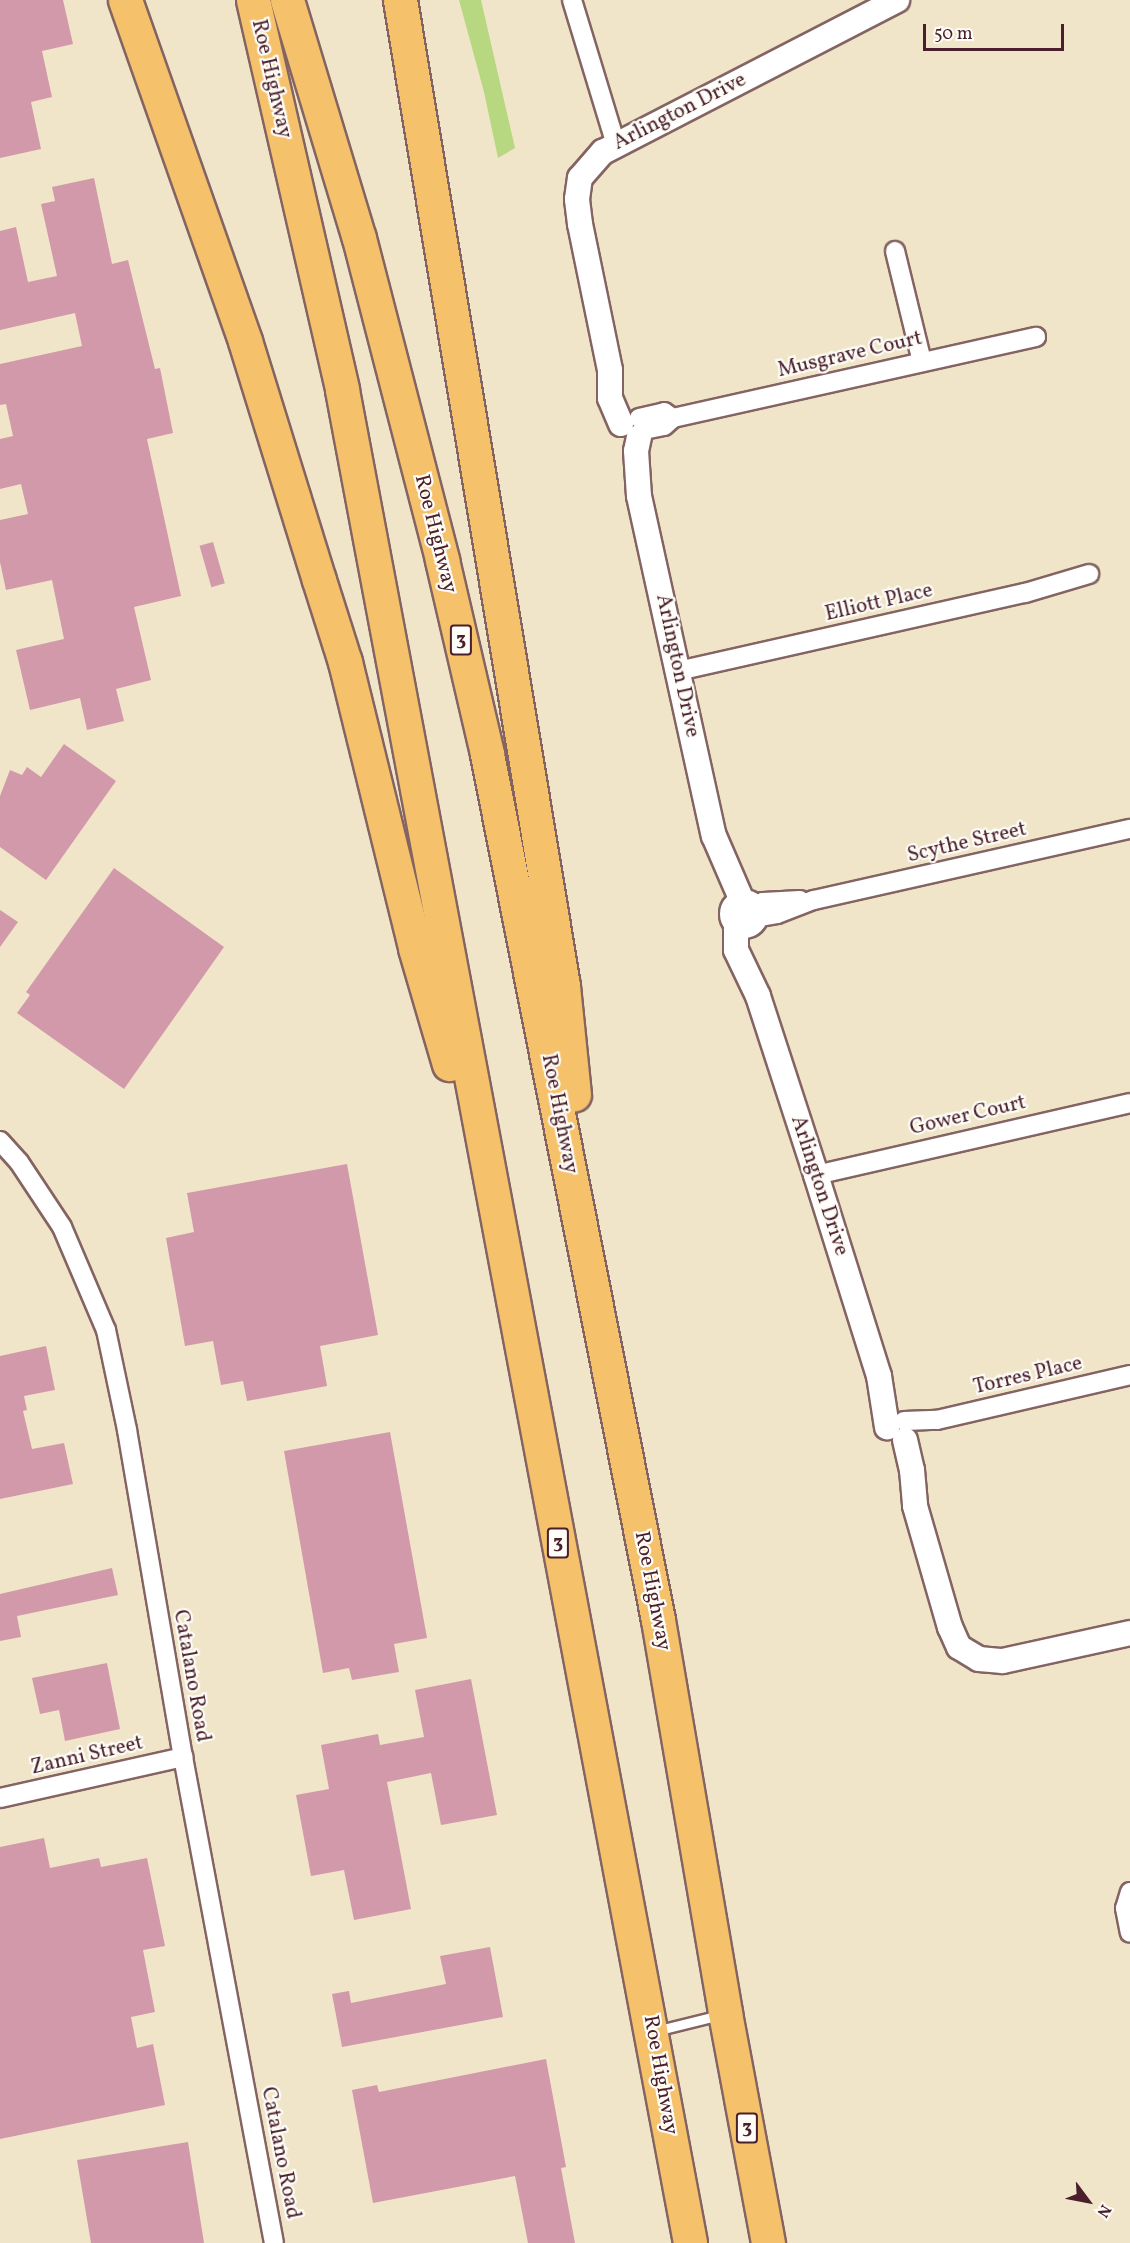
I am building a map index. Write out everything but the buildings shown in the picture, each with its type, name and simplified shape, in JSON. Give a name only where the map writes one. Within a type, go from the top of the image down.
[{"type":"highway","points":[[125,0],[245,341],[320,580],[347,673],[415,948],[501,1238]]},
{"type":"highway","name":"Roe Highway","points":[[253,0],[342,390],[690,2243]]},
{"type":"highway","name":"Roe Highway","points":[[287,0],[359,238],[442,560],[489,766],[658,1620],[725,2013],[768,2243]]},
{"type":"highway","points":[[400,0],[563,986],[594,1290]]},
{"type":"street","points":[[572,0],[616,145]]},
{"type":"street","name":"Arlington Drive","points":[[884,3],[603,152],[580,178],[577,199],[610,370],[610,398],[633,427],[639,496],[714,836],[716,868],[723,896],[745,914],[758,996],[879,1376],[899,1430],[904,1484],[915,1506],[950,1627],[959,1647],[979,1659],[1003,1661],[1130,1633]]},
{"type":"street","points":[[895,251],[922,362]]},
{"type":"street","name":"Musgrave Court","points":[[633,427],[664,426],[673,418],[1036,337]]},
{"type":"street","name":"Elliott Place","points":[[678,671],[1025,593],[1089,574]]},
{"type":"street","name":"Scythe Street","points":[[745,914],[777,914],[814,900],[1130,829]]},
{"type":"street","name":"Gower Court","points":[[816,1175],[1130,1103]]},
{"type":"street","name":"Catalano Road","points":[[0,1141],[19,1162],[62,1227],[106,1330],[127,1430],[183,1757],[274,2243]]},
{"type":"street","name":"Torres Place","points":[[899,1430],[1130,1376]]},
{"type":"street","name":"Zanni Street","points":[[0,1798],[183,1757]]},
{"type":"street","points":[[1130,1892],[1125,1908],[1130,1933]]},
{"type":"lane","points":[[652,2032],[725,2013]]},
{"type":"green space","points":[[459,0],[481,0],[515,148],[498,158],[484,92]]}]
